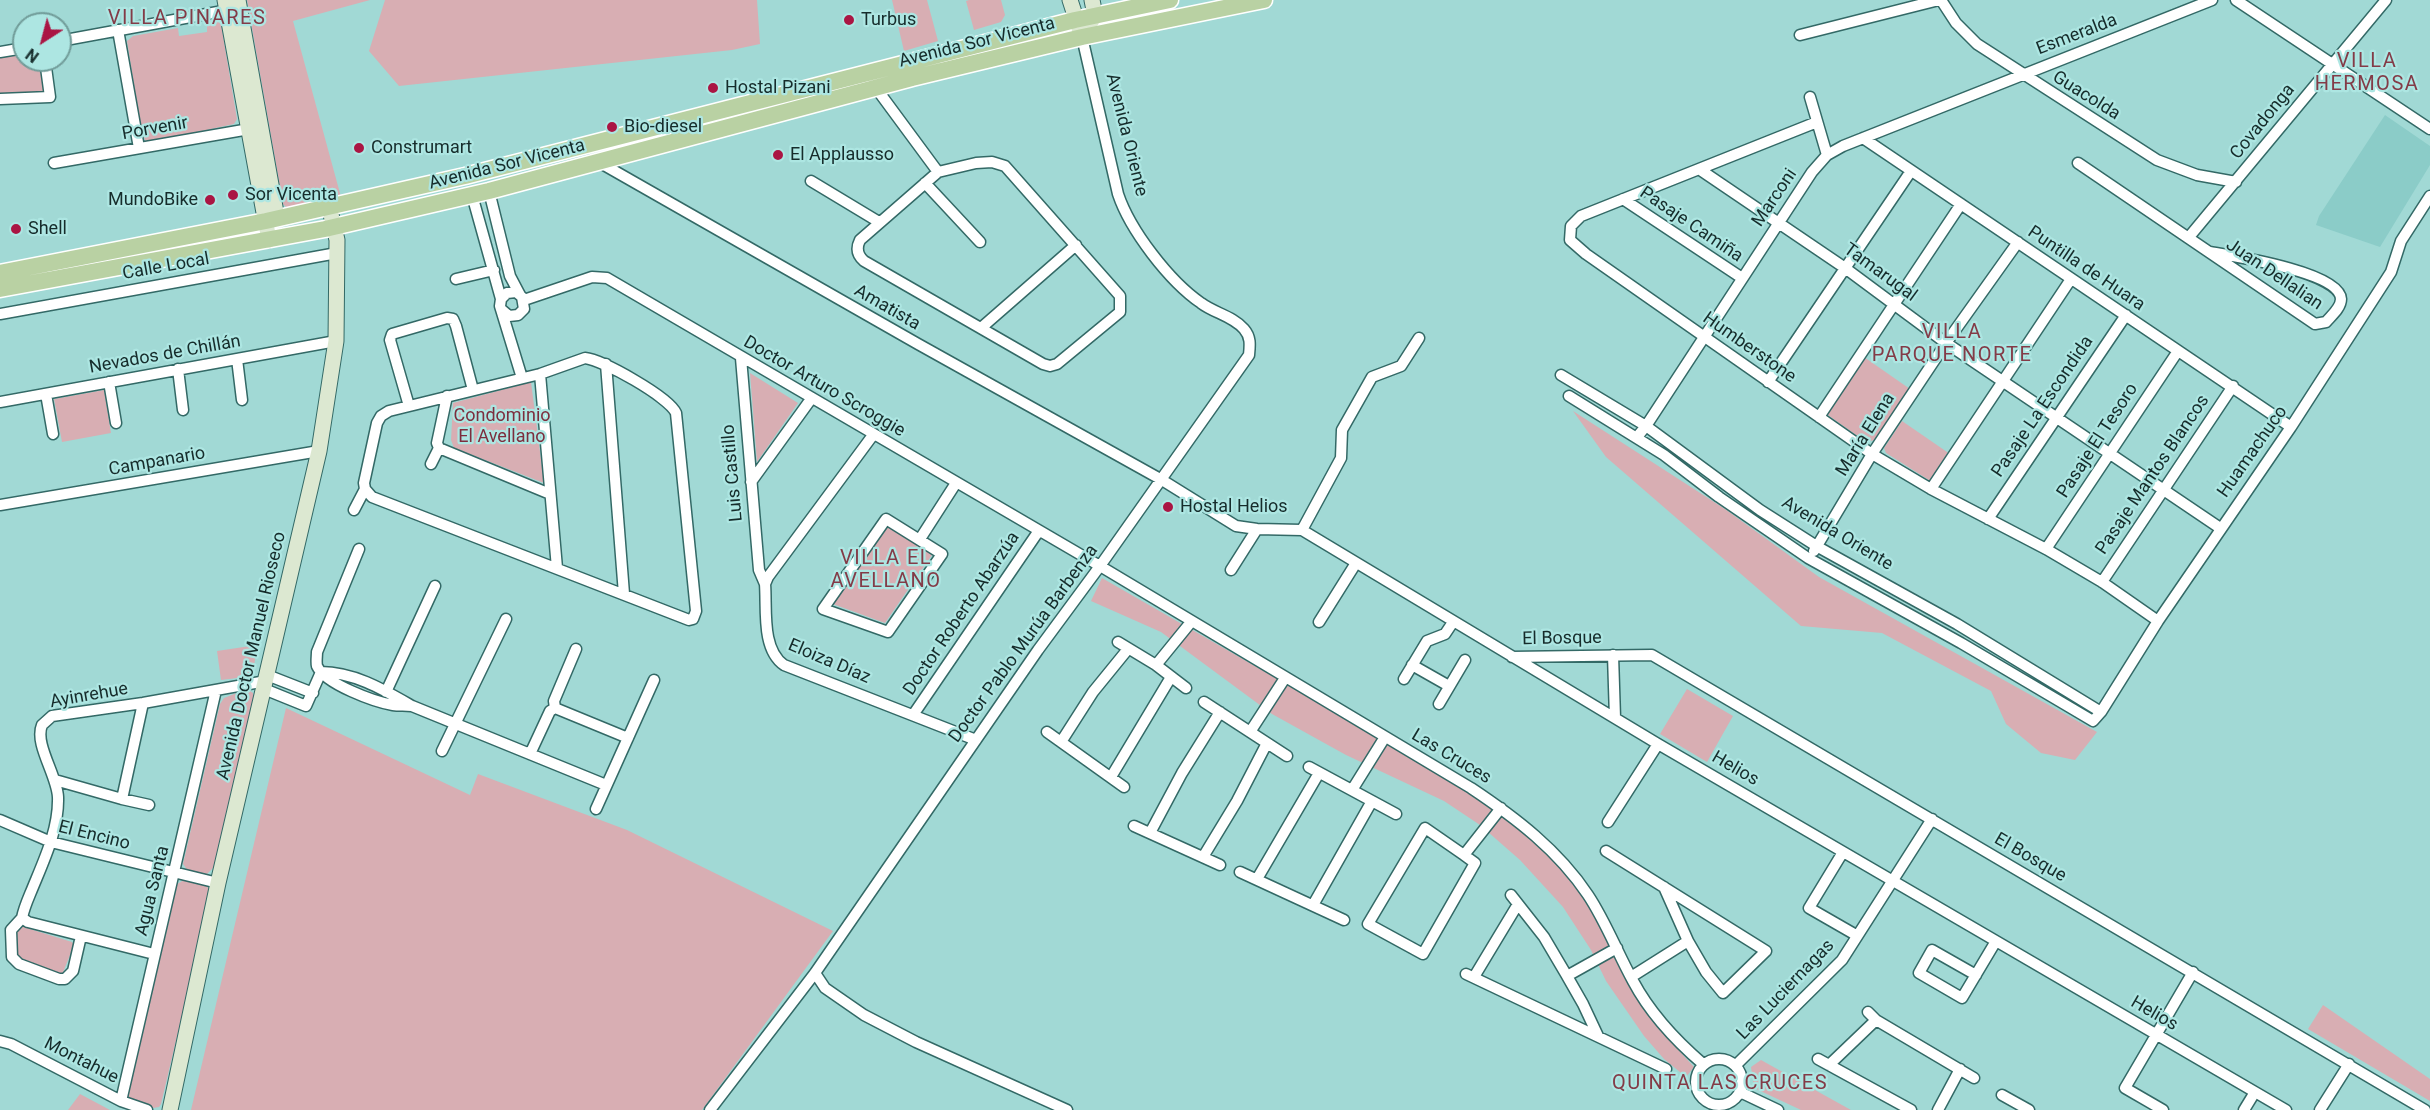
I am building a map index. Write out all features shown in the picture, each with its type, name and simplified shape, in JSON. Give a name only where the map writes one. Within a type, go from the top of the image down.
[{"type":"main road","name":"Avenida Sor Vicenta","points":[[0,273],[272,220],[491,169],[1075,20],[1094,8],[1170,0]]},
{"type":"main road","name":"Avenida Sor Vicenta","points":[[0,289],[335,227],[489,191],[885,86],[1082,37],[1264,0]]},
{"type":"main road","points":[[885,86],[900,74],[902,64]]},
{"type":"main road","points":[[637,152],[642,141],[657,128]]},
{"type":"main road","points":[[472,195],[481,178],[491,169]]},
{"type":"main road","points":[[269,240],[276,228],[272,220]]},
{"type":"street","name":"Avenida Oriente","points":[[1070,0],[1082,37],[1118,194],[1134,229],[1192,297],[1209,309],[1234,321],[1247,332]]},
{"type":"street","points":[[1800,35],[1940,0]]},
{"type":"street","name":"Guacolda","points":[[1940,0],[1967,36],[2021,74],[2157,160],[2197,175],[2236,182]]},
{"type":"street","name":"Esmeralda","points":[[2021,74],[2212,0]]},
{"type":"street","points":[[2236,0],[2430,129]]},
{"type":"street","name":"Covadonga","points":[[2188,237],[2385,0]]},
{"type":"street","points":[[72,39],[232,5],[272,220]]},
{"type":"street","points":[[1082,37],[1094,8]]},
{"type":"street","points":[[118,30],[139,148]]},
{"type":"street","points":[[0,99],[50,97],[47,72]]},
{"type":"street","name":"Marconi","points":[[1637,437],[1812,172],[1827,155],[1843,146],[2021,74]]},
{"type":"street","points":[[885,86],[938,171]]},
{"type":"street","points":[[1810,98],[1827,155]]},
{"type":"street","name":"Humberstone","points":[[1817,122],[1576,218],[1569,231],[1572,244],[1872,454],[1931,489],[2046,549],[2102,582],[2158,621]]},
{"type":"street","name":"Porvenir","points":[[54,163],[255,128]]},
{"type":"street","name":"Puntilla de Huara","points":[[1863,138],[2291,427]]},
{"type":"street","name":"Amatista","points":[[597,162],[1162,480]]},
{"type":"street","points":[[992,162],[1005,166],[1120,296],[1122,304],[1120,312],[1057,364],[1050,366],[862,259],[857,250],[858,243],[925,183],[938,171],[976,163],[992,162]]},
{"type":"street","name":"Juan Dellalian","points":[[2078,163],[2315,324],[2326,322],[2340,306],[2341,297],[2338,292],[2323,281],[2299,270],[2210,252]]},
{"type":"street","name":"Tamarugal","points":[[1699,169],[1895,303],[1946,343],[2220,528]]},
{"type":"street","points":[[1768,382],[1911,171]]},
{"type":"street","points":[[811,181],[879,222]]},
{"type":"street","points":[[925,183],[980,242]]},
{"type":"street","points":[[489,191],[510,276],[522,297],[524,309],[518,315],[508,337]]},
{"type":"street","points":[[472,195],[494,270],[508,337],[522,378]]},
{"type":"street","name":"Huamachuco","points":[[2092,721],[2102,712],[2158,621],[2291,427],[2391,272],[2401,241],[2430,196]]},
{"type":"street","name":"Pasaje Camiña","points":[[1623,199],[1742,278]]},
{"type":"street","points":[[1819,417],[1961,204]]},
{"type":"street","name":"Avenida Doctor Manuel Rioseco","points":[[170,1110],[218,884],[319,451],[336,341],[337,253],[335,227],[329,206]]},
{"type":"street","name":"María Elena","points":[[1808,558],[1818,547],[1872,454],[1946,343],[2018,242]]},
{"type":"street","points":[[981,328],[1076,245]]},
{"type":"street","name":"Calle Local","points":[[0,314],[337,253]]},
{"type":"street","points":[[456,279],[494,270]]},
{"type":"street","name":"Doctor Arturo Scroggie","points":[[502,304],[512,292],[522,297],[592,277],[603,277],[1100,566]]},
{"type":"street","points":[[1931,489],[2071,279]]},
{"type":"street","points":[[502,304],[509,316],[518,315]]},
{"type":"street","name":"Pasaje La Escondida","points":[[1988,519],[2126,315]]},
{"type":"street","points":[[409,406],[390,340],[392,334],[447,318],[453,319],[456,326],[473,390]]},
{"type":"street","name":"Doctor Pablo Murúa Barbenza","points":[[710,1110],[815,974],[1038,650],[1162,480],[1249,355],[1250,339],[1247,332]]},
{"type":"street","points":[[1302,530],[1341,458],[1342,430],[1372,377],[1401,366],[1419,338]]},
{"type":"street","name":"Nevados de Chillán","points":[[0,402],[336,341]]},
{"type":"street","name":"Pasaje El Tesoro","points":[[2046,549],[2178,351]]},
{"type":"street","points":[[585,358],[595,359],[666,400],[676,413],[696,616],[693,619],[689,620],[372,497],[365,489],[364,483],[377,423],[381,416],[389,411],[540,374],[585,358]]},
{"type":"street","name":"Luis Castillo","points":[[741,358],[759,570],[765,584]]},
{"type":"street","points":[[237,359],[242,400]]},
{"type":"street","points":[[606,364],[624,594]]},
{"type":"street","points":[[178,369],[183,410]]},
{"type":"street","points":[[540,374],[557,568]]},
{"type":"street","name":"Avenida Oriente","points":[[1561,375],[1646,426],[1760,510],[1818,547],[1966,629],[2102,712]]},
{"type":"street","points":[[109,382],[116,423]]},
{"type":"street","name":"Pasaje Mantos Blancos","points":[[2102,582],[2233,386]]},
{"type":"street","points":[[46,394],[53,434]]},
{"type":"street","points":[[431,464],[439,448],[437,443],[447,396]]},
{"type":"street","name":"Avenida Oriente","points":[[1569,396],[1637,437],[1808,558],[1961,643],[2092,721]]},
{"type":"street","points":[[751,482],[812,399]]},
{"type":"street","points":[[765,584],[873,435]]},
{"type":"street","points":[[439,448],[550,494]]},
{"type":"street","name":"Campanario","points":[[0,505],[319,451]]},
{"type":"street","name":"Helios","points":[[1162,480],[1236,526],[1302,530],[1658,744],[2286,1110]]},
{"type":"street","points":[[920,539],[956,483]]},
{"type":"street","points":[[354,510],[365,489]]},
{"type":"street","points":[[886,519],[920,539],[942,554],[888,633],[823,609],[886,519]]},
{"type":"street","points":[[1231,570],[1257,529]]},
{"type":"street","name":"Doctor Roberto Abarzúa","points":[[913,715],[1038,532]]},
{"type":"street","points":[[360,549],[317,652],[316,664],[321,672],[343,688],[392,705],[412,706]]},
{"type":"street","points":[[1319,622],[1356,562]]},
{"type":"street","name":"Las Cruces","points":[[1100,566],[1464,784],[1501,808],[1533,833],[1563,862],[1589,896],[1644,1000],[1668,1030],[1703,1064]]},
{"type":"street","name":"Eloiza Díaz","points":[[765,584],[769,644],[776,659],[784,665],[976,740]]},
{"type":"street","points":[[386,692],[435,586]]},
{"type":"street","points":[[442,751],[506,619]]},
{"type":"street","points":[[1156,665],[1191,622]]},
{"type":"street","points":[[1404,679],[1427,641],[1445,634],[1453,622]]},
{"type":"street","points":[[1118,642],[1156,665],[1186,688]]},
{"type":"street","points":[[555,708],[554,701],[576,649]]},
{"type":"street","points":[[1061,742],[1093,692],[1128,649]]},
{"type":"street","name":"El Bosque","points":[[1613,655],[1615,718]]},
{"type":"street","name":"El Bosque","points":[[1512,657],[1652,655],[2425,1110]]},
{"type":"street","points":[[1439,704],[1465,660]]},
{"type":"street","points":[[1412,665],[1449,686]]},
{"type":"street","points":[[266,682],[306,706],[321,672]]},
{"type":"street","points":[[321,672],[339,672],[412,706],[606,785]]},
{"type":"street","points":[[1111,777],[1171,677]]},
{"type":"street","points":[[1250,732],[1285,678]]},
{"type":"street","points":[[596,809],[654,680]]},
{"type":"street","name":"Ayinrehue","points":[[81,936],[73,971],[65,979],[59,979],[20,964],[12,957],[10,930],[22,918],[51,842],[58,797],[55,780],[39,735],[42,725],[48,718],[266,682]]},
{"type":"street","name":"Agua Santa","points":[[121,1101],[216,690]]},
{"type":"street","points":[[1204,702],[1287,756]]},
{"type":"street","points":[[122,799],[143,703]]},
{"type":"street","points":[[530,754],[550,711],[555,708]]},
{"type":"street","points":[[555,708],[628,738]]},
{"type":"street","points":[[1150,833],[1182,773],[1220,712]]},
{"type":"street","points":[[1047,732],[1124,787]]},
{"type":"street","points":[[1352,790],[1385,737]]},
{"type":"street","points":[[1203,857],[1238,801],[1267,743]]},
{"type":"street","points":[[1608,822],[1658,744]]},
{"type":"street","points":[[1257,879],[1314,770],[1396,814]]},
{"type":"street","points":[[55,780],[149,805]]},
{"type":"street","points":[[1313,905],[1372,801]]},
{"type":"street","points":[[1464,855],[1501,808]]},
{"type":"street","name":"Las Luciernagas","points":[[1736,1065],[1842,960],[1932,819]]},
{"type":"street","name":"El Encino","points":[[0,820],[51,842],[218,884]]},
{"type":"street","points":[[1134,826],[1220,865]]},
{"type":"street","points":[[1425,828],[1464,855],[1475,863],[1423,954],[1368,924],[1425,828]]},
{"type":"street","points":[[1606,850],[1766,951],[1723,993],[1706,972],[1688,942],[1664,887]]},
{"type":"street","name":"Las Luciernagas","points":[[1844,852],[1809,908],[1856,935]]},
{"type":"street","points":[[1240,872],[1344,920]]},
{"type":"street","points":[[1511,895],[1544,938],[1584,1004],[1598,1036]]},
{"type":"street","points":[[1518,904],[1470,975],[1666,1070]]},
{"type":"street","points":[[22,918],[28,922],[154,954]]},
{"type":"street","points":[[1976,975],[1932,950],[1919,973],[1962,998],[1976,975],[1996,941]]},
{"type":"street","points":[[1631,977],[1688,942]]},
{"type":"street","points":[[1567,976],[1617,948]]},
{"type":"street","points":[[2163,1110],[2125,1088],[2193,972]]},
{"type":"street","points":[[815,974],[825,988],[864,1015],[916,1042],[1067,1110]]},
{"type":"street","points":[[1829,1065],[1872,1016],[1974,1078]]},
{"type":"street","name":"Montahue","points":[[0,1041],[11,1044],[121,1101],[147,1110]]},
{"type":"street","points":[[1716,1058],[1736,1065],[1742,1078],[1740,1092],[1731,1102],[1718,1105],[1705,1101],[1700,1096],[1695,1083],[1703,1064],[1716,1058]]},
{"type":"street","points":[[1818,1059],[1911,1110]]},
{"type":"street","points":[[2320,1110],[2349,1064]]},
{"type":"street","points":[[1938,1110],[1960,1069]]},
{"type":"street","points":[[1740,1092],[1778,1110]]},
{"type":"street","points":[[2244,1110],[2255,1092]]},
{"type":"street","points":[[2006,1102],[2028,1110]]},
{"type":"shaded area","points":[[2385,115],[2430,146],[2430,165],[2380,247],[2316,225],[2319,216]]},
{"type":"green space","points":[[247,0],[370,0],[293,21],[341,197],[287,208],[283,204]]},
{"type":"green space","points":[[385,0],[757,0],[760,44],[732,50],[399,86],[369,51]]},
{"type":"green space","points":[[892,0],[927,0],[938,41],[904,51]]},
{"type":"green space","points":[[1001,0],[1005,15],[1001,22],[974,30],[966,1]]},
{"type":"green space","points":[[217,21],[221,24],[237,119],[234,124],[147,143],[142,135],[127,41],[133,36],[178,28],[179,36],[207,32],[207,22]]},
{"type":"green space","points":[[12,56],[12,72],[41,72],[44,93],[0,95],[0,58]]},
{"type":"green space","points":[[1864,357],[1910,389],[1875,440],[1866,442],[1825,413]]},
{"type":"green space","points":[[750,373],[798,403],[757,462]]},
{"type":"green space","name":"Condominio El Avellano","points":[[531,382],[544,483],[454,448],[451,440],[453,403]]},
{"type":"green space","points":[[104,390],[111,433],[62,442],[54,399]]},
{"type":"green space","points":[[1573,411],[1725,509],[1819,577],[2097,732],[2075,760],[2041,753],[2006,724],[1991,691],[1882,633],[1801,626],[1606,457]]},
{"type":"green space","points":[[1902,421],[1950,454],[1932,482],[1886,453],[1884,448]]},
{"type":"green space","points":[[887,523],[934,552],[885,623],[830,603]]},
{"type":"green space","points":[[1102,578],[1453,780],[1515,822],[1545,848],[1572,879],[1600,926],[1637,999],[1653,1022],[1694,1067],[1686,1077],[1664,1059],[1644,1036],[1606,981],[1591,950],[1563,907],[1520,860],[1480,825],[1444,801],[1346,755],[1272,714],[1161,632],[1091,601]]},
{"type":"green space","points":[[257,645],[253,670],[250,673],[246,676],[221,680],[217,651]]},
{"type":"green space","points":[[247,689],[253,693],[254,697],[214,867],[207,874],[188,871],[183,864],[220,704],[224,698]]},
{"type":"green space","points":[[1687,689],[1733,716],[1707,762],[1660,734]]},
{"type":"green space","points":[[286,708],[470,795],[478,774],[627,830],[833,931],[702,1110],[191,1110]]},
{"type":"green space","points":[[184,880],[207,886],[211,893],[161,1104],[153,1108],[131,1101],[126,1093],[177,884]]},
{"type":"green space","points":[[21,922],[30,929],[72,942],[74,945],[62,975],[17,958],[13,935]]},
{"type":"green space","points":[[2323,1005],[2430,1079],[2430,1101],[2308,1029]]},
{"type":"green space","points":[[1761,1060],[1851,1110],[1801,1110],[1754,1088],[1751,1067]]},
{"type":"green space","points":[[80,1094],[110,1110],[68,1110]]},
{"type":"place","name":"Turbus","points":[[849,20]]},
{"type":"place","name":"Hostal Pizani","points":[[713,88]]},
{"type":"place","name":"Bio-diesel","points":[[612,127]]},
{"type":"place","name":"Construmart","points":[[359,148]]},
{"type":"place","name":"El Applausso","points":[[778,155]]},
{"type":"place","name":"Sor Vicenta","points":[[233,195]]},
{"type":"place","name":"MundoBike","points":[[210,200]]},
{"type":"place","name":"Shell","points":[[16,229]]},
{"type":"place","name":"Hostal Helios","points":[[1168,507]]},
{"type":"district","name":"VILLA PINARES","points":[[187,19]]},
{"type":"district","name":"VILLA HERMOSA","points":[[2367,74]]},
{"type":"district","name":"VILLA PARQUE NORTE","points":[[1952,344]]},
{"type":"district","name":"VILLA EL AVELLANO","points":[[886,570]]},
{"type":"district","name":"QUINTA LAS CRUCES","points":[[1720,1084]]}]
